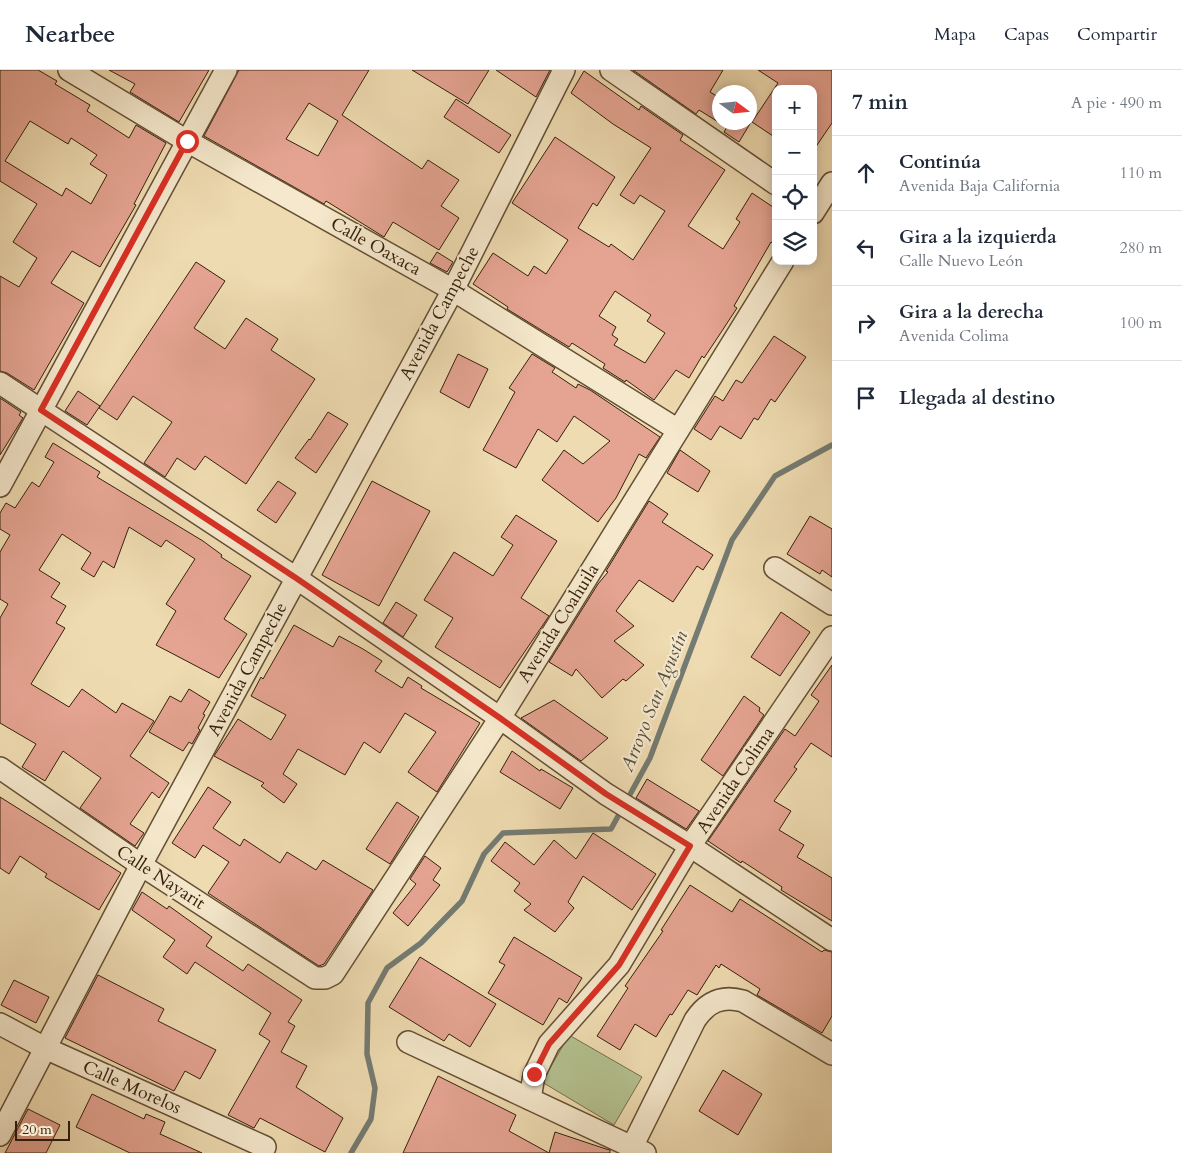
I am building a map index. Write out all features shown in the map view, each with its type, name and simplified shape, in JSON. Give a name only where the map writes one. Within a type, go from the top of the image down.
[{"type":"street","name":"Calle Oaxaca","points":[[69,70],[187,141],[453,290],[678,430]]},
{"type":"street","points":[[0,486],[226,70]]},
{"type":"street","name":"Avenida Campeche","points":[[0,1135],[141,865],[453,290],[564,70]]},
{"type":"street","points":[[611,70],[772,181]]},
{"type":"street","points":[[817,206],[832,183]]},
{"type":"street","name":"Avenida Coahuila","points":[[325,978],[334,974],[500,718],[781,265]]},
{"type":"street","points":[[0,383],[296,578],[500,718],[606,794],[690,846],[832,940]]},
{"type":"street","points":[[775,568],[832,604]]},
{"type":"street","name":"Avenida Colima","points":[[530,1098],[534,1074],[549,1044],[619,965],[690,846],[832,637]]},
{"type":"street","name":"Calle Nayarit","points":[[0,768],[141,865],[315,978],[325,978]]},
{"type":"street","points":[[408,1042],[639,1150],[695,1020],[710,1003],[726,998],[743,1001],[830,1049]]},
{"type":"street","name":"Calle Morelos","points":[[0,1024],[46,1048],[265,1147]]},
{"type":"green space","points":[[569,1035],[642,1077],[614,1125],[542,1082]]},
{"type":"building","points":[[0,70],[38,70],[57,81],[55,84],[90,105],[87,111],[129,138],[136,125],[166,143],[134,204],[136,205],[100,267],[72,251],[51,283],[84,303],[34,390],[7,373],[0,371],[0,276],[19,287],[37,258],[13,242],[37,204],[0,181]],"holes":[[[30,121],[68,144],[71,138],[97,155],[90,164],[107,175],[91,204],[66,188],[62,196],[5,161]]]},
{"type":"building","points":[[109,70],[209,70],[179,122],[130,92],[135,84]]},
{"type":"building","points":[[239,70],[369,70],[342,115],[422,169],[428,160],[459,180],[441,206],[459,218],[439,250],[393,222],[384,237],[326,201],[324,204],[204,136]],"holes":[[[309,103],[338,121],[318,156],[286,139]]]},
{"type":"building","points":[[412,70],[489,70],[468,104]]},
{"type":"building","points":[[496,70],[550,70],[536,97]]},
{"type":"building","points":[[633,70],[723,70],[714,85],[712,85],[710,92],[712,93],[712,118],[699,110],[696,114]]},
{"type":"building","points":[[758,70],[832,70],[832,123],[817,145],[817,85],[777,85],[778,83]]},
{"type":"building","points":[[584,71],[639,110],[641,106],[683,135],[680,140],[725,170],[688,226],[723,249],[740,222],[736,219],[752,193],[772,206],[772,243],[734,306],[737,308],[704,358],[702,356],[689,378],[676,370],[654,400],[626,380],[625,382],[603,368],[605,364],[572,343],[569,347],[507,309],[508,307],[473,284],[493,253],[528,276],[534,266],[546,274],[568,240],[512,203],[555,137],[615,177],[597,206],[593,203],[578,228],[609,247],[611,244],[633,260],[665,211],[640,195],[634,204],[620,195],[651,148],[613,124],[571,93]],"holes":[[[615,291],[651,315],[647,321],[665,333],[645,363],[614,345],[618,339],[612,335],[616,327],[599,316]]]},
{"type":"building","points":[[772,92],[772,135],[757,125],[757,114]]},
{"type":"building","points":[[456,99],[511,135],[499,153],[444,117]]},
{"type":"building","points":[[725,130],[746,130],[739,142],[724,132]]},
{"type":"building","points":[[437,252],[453,262],[447,272],[430,263]]},
{"type":"building","points":[[196,262],[225,281],[194,328],[225,349],[246,318],[278,339],[271,350],[315,379],[246,484],[205,456],[195,470],[177,458],[165,477],[144,463],[172,422],[133,396],[117,420],[99,408]]},
{"type":"building","points":[[774,336],[806,357],[775,402],[771,399],[758,420],[754,418],[741,439],[720,426],[711,440],[694,429],[715,396],[723,401],[736,380],[742,383]]},
{"type":"building","points":[[458,354],[488,369],[469,408],[440,392]]},
{"type":"building","points":[[532,354],[555,368],[552,372],[576,388],[578,384],[590,390],[660,437],[646,458],[639,454],[616,498],[598,522],[542,480],[564,450],[583,464],[610,441],[574,416],[557,442],[538,429],[516,468],[483,450],[515,392],[509,388]]},
{"type":"building","points":[[78,391],[100,406],[87,425],[65,411]]},
{"type":"building","points":[[0,398],[21,412],[19,415],[23,418],[0,455]]},
{"type":"building","points":[[328,412],[348,424],[316,473],[295,458],[310,440]]},
{"type":"building","points":[[53,443],[100,472],[97,477],[203,541],[222,555],[221,557],[251,576],[224,619],[247,634],[219,678],[156,645],[176,611],[166,604],[195,559],[166,540],[161,547],[129,527],[114,568],[103,561],[94,577],[81,569],[91,553],[62,534],[39,570],[60,583],[51,597],[66,606],[56,623],[65,628],[31,684],[69,707],[82,689],[116,713],[122,703],[154,721],[130,756],[169,783],[159,798],[152,792],[130,824],[144,833],[135,846],[80,808],[101,778],[63,751],[45,781],[22,767],[36,744],[0,723],[0,618],[8,604],[0,599],[0,552],[10,535],[0,529],[0,513],[6,503],[15,508],[32,482],[39,487],[54,462],[45,457]]},
{"type":"building","points":[[680,450],[710,471],[698,492],[667,473]]},
{"type":"building","points":[[278,481],[296,493],[276,523],[257,510]]},
{"type":"building","points":[[372,481],[430,511],[379,606],[322,575]]},
{"type":"building","points":[[649,501],[668,514],[662,522],[713,555],[703,570],[697,566],[673,602],[639,580],[616,611],[634,626],[614,641],[644,665],[626,681],[623,679],[602,698],[576,669],[572,676],[549,662],[598,584],[608,572],[606,571]]},
{"type":"building","points":[[516,515],[557,541],[521,598],[549,616],[500,688],[435,647],[453,618],[424,600],[454,552],[493,576],[513,545],[501,537]]},
{"type":"building","points":[[810,516],[832,529],[832,577],[822,570],[820,574],[787,554]]},
{"type":"building","points":[[396,602],[417,615],[403,637],[383,623]]},
{"type":"building","points":[[781,612],[810,632],[780,676],[751,657]]},
{"type":"building","points":[[294,625],[333,647],[339,636],[382,661],[375,671],[402,688],[408,677],[422,686],[421,688],[480,723],[437,792],[408,772],[436,732],[405,713],[380,753],[364,742],[345,775],[298,749],[283,774],[297,784],[284,803],[261,786],[264,783],[214,756],[238,719],[271,740],[286,715],[251,696]]},
{"type":"building","points":[[832,665],[832,757],[811,743],[794,767],[797,769],[774,801],[791,811],[779,830],[804,845],[797,857],[832,878],[832,921],[781,890],[782,887],[742,861],[741,863],[708,841],[785,729],[795,736],[819,701],[811,695]]},
{"type":"building","points":[[189,689],[210,702],[198,728],[200,730],[192,744],[189,742],[183,751],[149,732],[170,696],[181,702]]},
{"type":"building","points":[[744,696],[760,708],[759,711],[764,715],[723,776],[701,760]]},
{"type":"building","points":[[554,700],[608,738],[581,761],[521,718]]},
{"type":"building","points":[[512,751],[540,771],[541,769],[573,788],[560,809],[500,772]]},
{"type":"building","points":[[647,779],[699,811],[686,829],[636,798]]},
{"type":"building","points":[[208,787],[231,802],[213,828],[240,846],[244,839],[280,863],[287,852],[316,870],[323,860],[373,890],[324,964],[319,966],[208,893],[229,862],[203,845],[195,858],[172,843]]},
{"type":"building","points":[[0,797],[121,873],[99,910],[45,877],[47,874],[20,856],[9,874],[0,868]]},
{"type":"building","points":[[397,802],[419,817],[390,864],[366,849]]},
{"type":"building","points":[[593,833],[656,874],[632,910],[583,876],[568,902],[574,908],[555,932],[524,910],[531,904],[514,891],[520,883],[491,861],[505,842],[534,865],[554,840],[576,859]]},
{"type":"building","points":[[425,856],[441,868],[433,880],[440,885],[408,926],[393,913],[416,884],[410,879]]},
{"type":"building","points":[[690,885],[732,912],[740,899],[822,952],[824,950],[832,952],[832,1016],[822,1033],[757,995],[760,989],[721,964],[719,968],[716,965],[697,995],[688,990],[656,1037],[635,1024],[620,1050],[597,1036],[628,988],[625,986],[663,931],[661,930]]},
{"type":"building","points":[[142,892],[167,909],[169,906],[212,937],[206,946],[243,971],[248,964],[302,1000],[288,1022],[295,1026],[281,1052],[307,1066],[296,1087],[343,1118],[325,1152],[260,1118],[254,1128],[228,1115],[270,1041],[259,1034],[271,1013],[195,962],[187,974],[163,957],[175,940],[132,910]]},
{"type":"building","points":[[514,937],[582,978],[567,1003],[559,998],[543,1025],[488,993],[505,965],[499,962]]},
{"type":"building","points":[[420,957],[496,1004],[470,1047],[449,1034],[444,1041],[389,1007]]},
{"type":"building","points":[[98,975],[164,1009],[158,1021],[216,1050],[200,1079],[185,1071],[174,1091],[65,1038]]},
{"type":"building","points":[[14,980],[49,997],[36,1023],[1,1005]]},
{"type":"building","points":[[723,1070],[762,1094],[738,1135],[699,1111]]},
{"type":"building","points":[[438,1076],[516,1115],[509,1131],[549,1153],[403,1153]]},
{"type":"building","points":[[92,1094],[144,1119],[146,1114],[165,1122],[160,1134],[202,1153],[130,1153],[76,1127]]},
{"type":"building","points":[[28,1109],[60,1125],[46,1153],[5,1153]]},
{"type":"building","points":[[555,1132],[610,1150],[610,1153],[549,1153]]},
{"type":"waterway","name":"Arroyo San Agustín","points":[[351,1153],[371,1119],[375,1088],[367,1054],[368,1003],[387,968],[421,943],[462,901],[484,854],[503,833],[611,829],[650,758],[732,540],[775,476],[832,445]]},
{"type":"route","points":[[187,141],[41,410],[296,578],[500,718],[606,794],[690,846],[619,965],[549,1044],[534,1074]]}]
